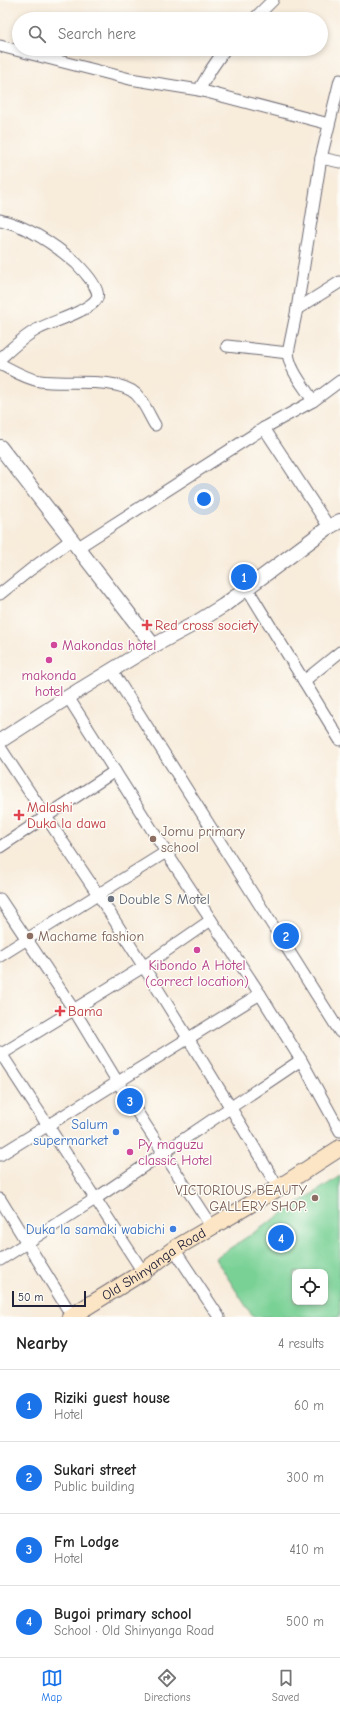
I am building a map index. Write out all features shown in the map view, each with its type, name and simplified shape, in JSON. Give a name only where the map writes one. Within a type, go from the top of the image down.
[{"type":"main road","name":"Old Shinyanga Road","points":[[71,1316],[143,1272],[174,1249],[278,1188],[340,1148]]},
{"type":"street","points":[[261,12],[273,0]]},
{"type":"street","points":[[0,46],[12,49]]},
{"type":"street","points":[[39,56],[130,79],[199,90],[329,124]]},
{"type":"street","points":[[199,90],[220,56]]},
{"type":"street","points":[[313,401],[296,376],[289,361],[288,353],[297,309],[321,158],[339,84]]},
{"type":"street","points":[[321,158],[340,162]]},
{"type":"street","points":[[0,220],[21,226],[67,256],[77,264],[86,275],[97,289],[98,294],[97,298],[90,306],[37,329],[20,341],[0,359]]},
{"type":"street","points":[[297,309],[340,282]]},
{"type":"street","points":[[226,346],[288,353]]},
{"type":"street","points":[[0,364],[39,381],[115,384],[128,389],[140,400],[155,425]]},
{"type":"street","points":[[0,594],[74,544],[264,428],[313,401],[340,381]]},
{"type":"street","points":[[0,741],[68,696],[153,645],[194,624],[248,588],[334,524],[264,428]]},
{"type":"street","points":[[0,447],[153,645]]},
{"type":"street","points":[[248,588],[340,740]]},
{"type":"street","points":[[304,681],[340,652]]},
{"type":"street","points":[[112,670],[340,1032]]},
{"type":"street","points":[[68,696],[166,852],[260,994],[301,1060],[340,1131]]},
{"type":"street","points":[[0,747],[98,895],[189,1038],[278,1188]]},
{"type":"street","points":[[0,847],[115,771]]},
{"type":"street","points":[[0,956],[166,852]]},
{"type":"street","points":[[0,899],[74,1010],[117,1081],[211,1226]]},
{"type":"street","points":[[143,1272],[0,1054],[143,967],[211,920]]},
{"type":"street","points":[[0,1154],[260,994]]},
{"type":"street","points":[[0,1260],[95,1199],[301,1060]]},
{"type":"street","points":[[0,1199],[71,1316]]},
{"type":"street","points":[[174,1249],[219,1317]]},
{"type":"green space","points":[[340,1176],[340,1317],[253,1317],[215,1258]]},
{"type":"place","name":"Riziki guest house","points":[[244,577]]},
{"type":"place","name":"Red cross society","points":[[147,625]]},
{"type":"place","name":"Makondas hotel","points":[[54,645]]},
{"type":"place","name":"makonda hotel","points":[[49,660]]},
{"type":"place","name":"Malashi Duka la dawa","points":[[19,815]]},
{"type":"place","name":"Jomu primary school","points":[[153,839]]},
{"type":"place","name":"Double S Motel","points":[[111,899]]},
{"type":"place","name":"Machame fashion","points":[[30,936]]},
{"type":"place","name":"Sukari street","points":[[286,936]]},
{"type":"place","name":"Kibondo A Hotel (correct location)","points":[[197,950]]},
{"type":"place","name":"Bama","points":[[60,1011]]},
{"type":"place","name":"Fm Lodge","points":[[130,1101]]},
{"type":"place","name":"Salum supermarket","points":[[116,1132]]},
{"type":"place","name":"Py maguzu classic Hotel","points":[[130,1152]]},
{"type":"place","name":"VICTORIOUS BEAUTY GALLERY SHOP.","points":[[315,1198]]},
{"type":"place","name":"Duka la samaki wabichi","points":[[173,1229]]},
{"type":"place","name":"Bugoi primary school","points":[[281,1238]]}]
